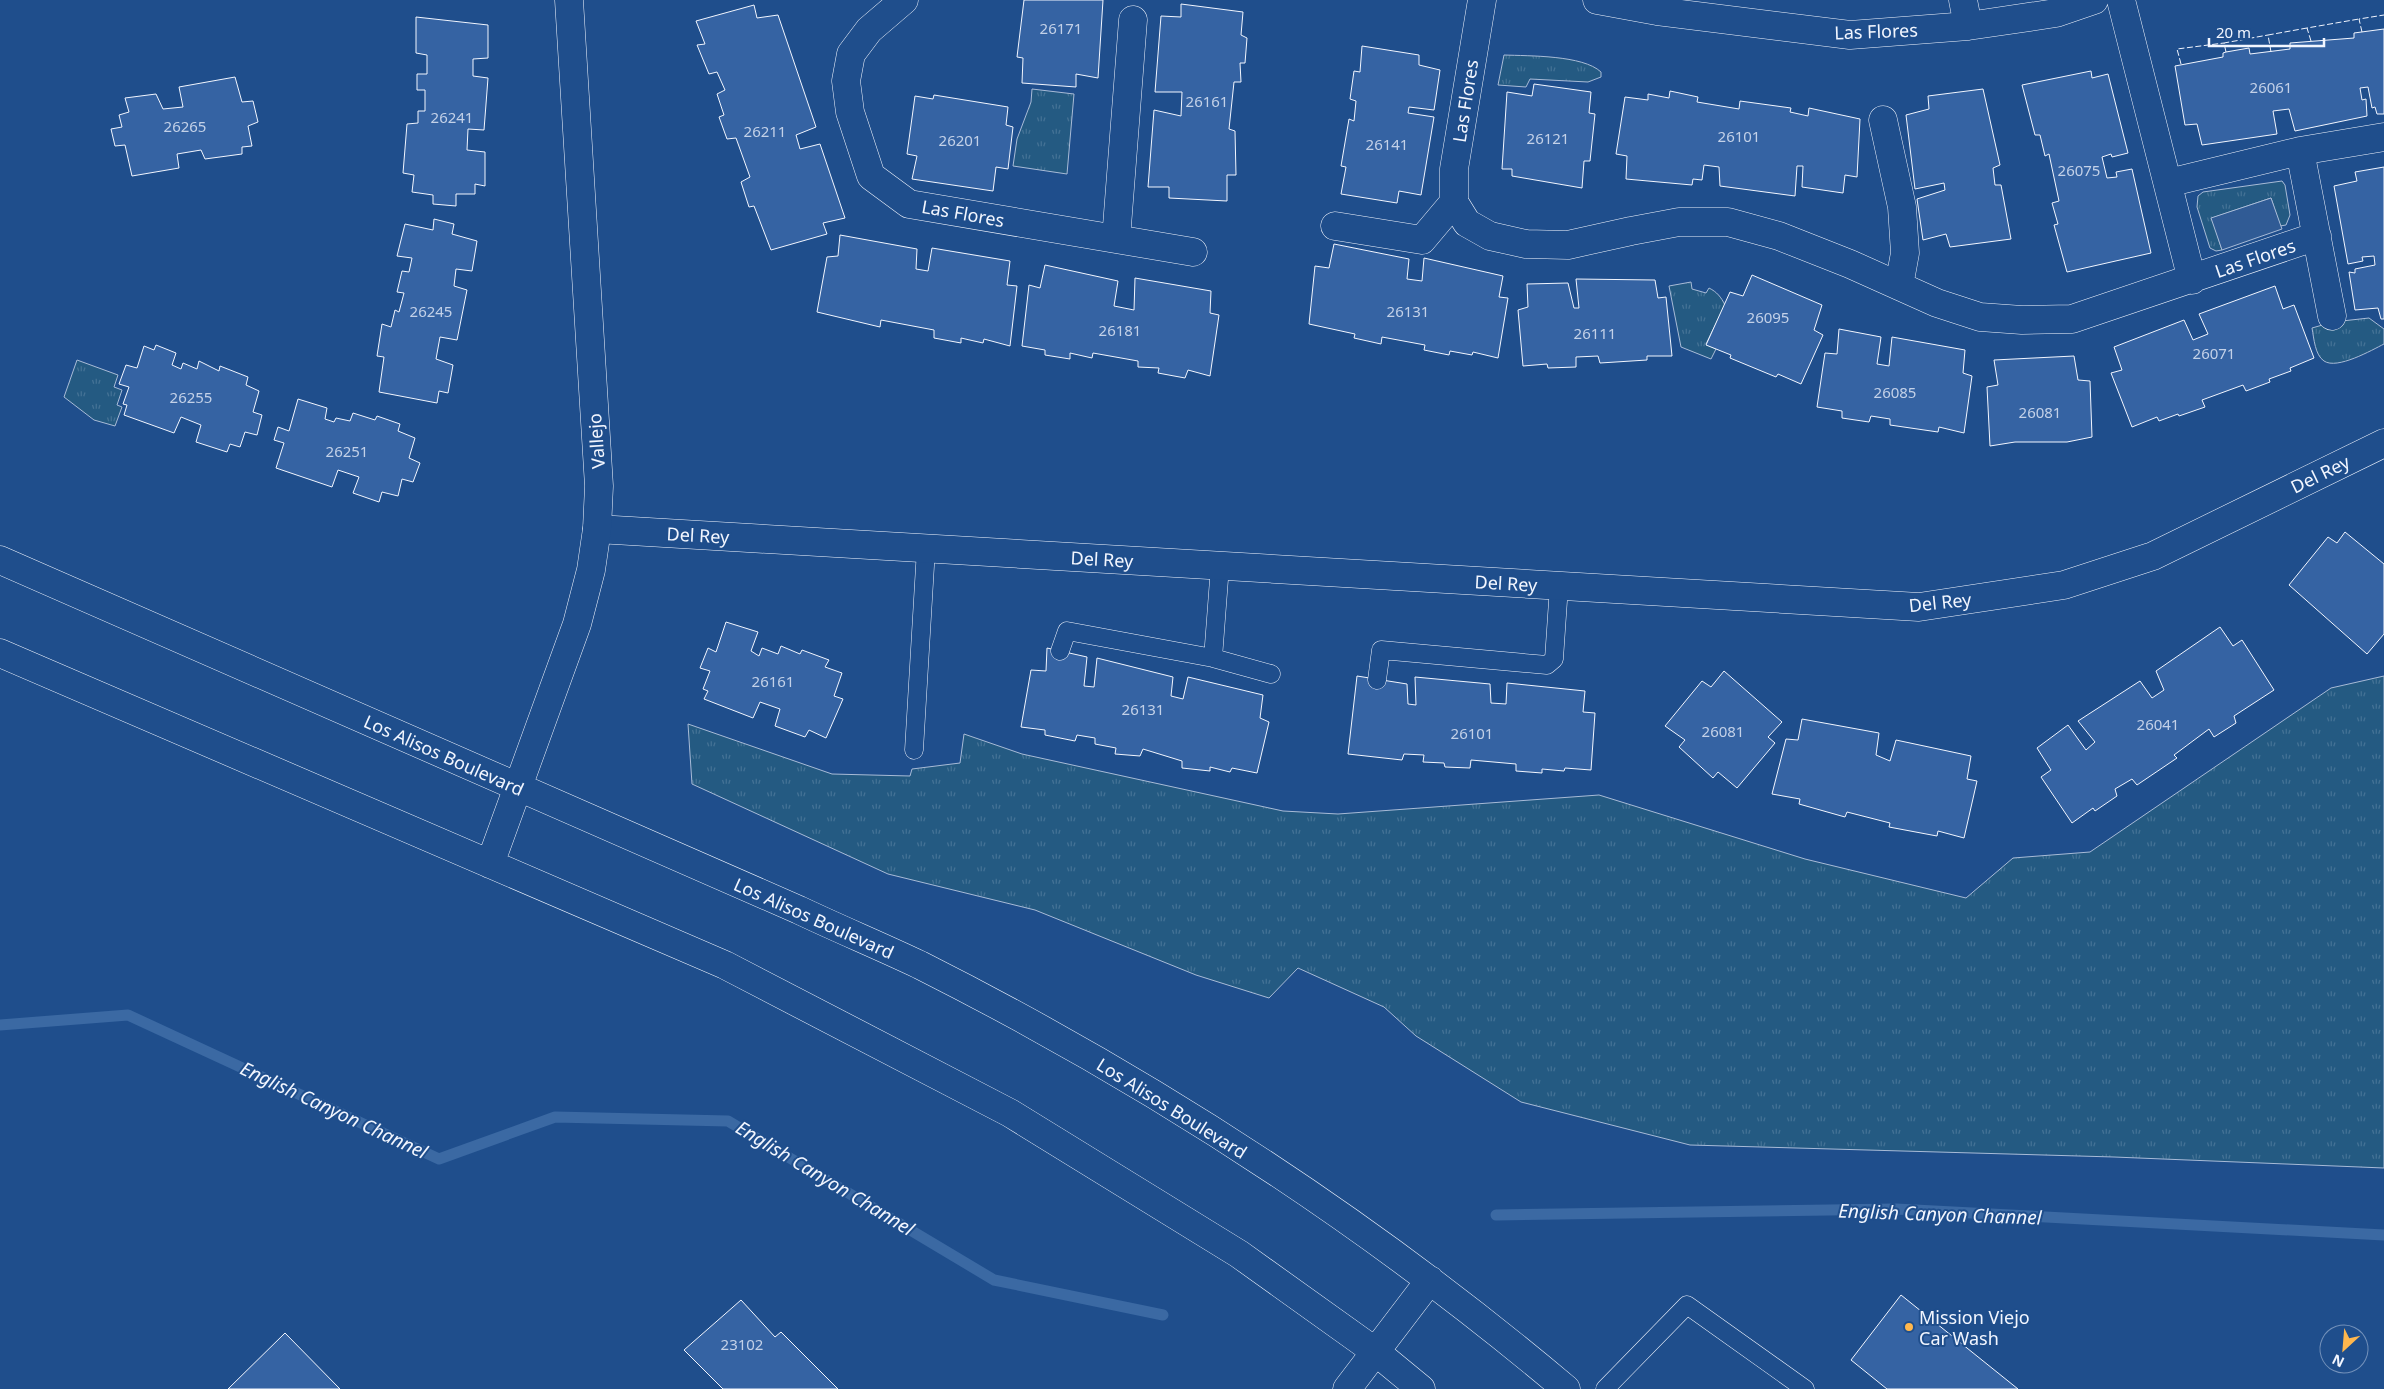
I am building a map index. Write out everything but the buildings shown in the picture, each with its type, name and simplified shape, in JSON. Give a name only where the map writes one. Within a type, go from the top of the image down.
[{"type":"street","name":"Vallejo","points":[[490,864],[577,624],[591,570],[597,529],[599,486],[569,0]]},
{"type":"street","name":"Las Flores","points":[[904,0],[870,30],[851,54],[846,81],[850,112],[871,176],[909,204],[1193,252]]},
{"type":"street","name":"Las Flores","points":[[1482,0],[1454,169],[1454,202],[1468,223],[1490,236],[1526,244],[1568,245],[1679,222],[1728,222],[1779,236],[1936,303],[1980,317],[2022,320],[2072,319],[2318,236]]},
{"type":"street","name":"Las Flores","points":[[1597,0],[1657,11],[1850,35],[1968,26],[2056,13],[2094,0]]},
{"type":"street","points":[[1963,0],[1968,26]]},
{"type":"street","name":"Las Flores","points":[[2121,0],[2192,280]]},
{"type":"street","points":[[1116,239],[1133,20]]},
{"type":"street","points":[[1883,120],[1902,207],[1905,253],[1899,286]]},
{"type":"street","points":[[2168,183],[2300,152],[2384,137]]},
{"type":"street","name":"Las Flores","points":[[2300,152],[2318,236],[2332,316]]},
{"type":"street","points":[[1335,226],[1422,240],[1454,202]]},
{"type":"street","name":"Del Rey","points":[[597,529],[1918,607],[2064,585],[2153,556],[2384,443]]},
{"type":"street","name":"Los Alisos Boulevard","points":[[0,560],[876,945],[1030,1024],[1216,1134],[1338,1215],[1430,1280],[1566,1389]]},
{"type":"street","points":[[0,653],[725,965],[1010,1113],[1239,1254],[1376,1352],[1420,1389]]},
{"type":"street","points":[[1347,1389],[1430,1280]]},
{"type":"lane","points":[[914,750],[926,549]]},
{"type":"lane","points":[[1213,658],[1220,566]]},
{"type":"lane","points":[[1378,680],[1381,650],[1547,665],[1554,659],[1559,586]]},
{"type":"lane","points":[[1060,651],[1067,631],[1213,658],[1271,674]]},
{"type":"lane","points":[[1605,1389],[1687,1305],[1805,1389]]},
{"type":"green space","points":[[1504,55],[1569,59],[1593,66],[1601,72],[1601,77],[1588,82],[1530,79],[1526,87],[1498,85]]},
{"type":"green space","points":[[1032,89],[1074,94],[1067,174],[1013,166],[1017,139],[1031,102]]},
{"type":"green space","points":[[2282,181],[2285,185],[2290,215],[2286,225],[2280,226],[2271,198],[2212,218],[2222,250],[2216,251],[2210,248],[2197,207],[2198,196],[2203,192]]},
{"type":"green space","points":[[1691,282],[1692,289],[1706,293],[1709,288],[1714,291],[1725,305],[1706,344],[1716,349],[1711,359],[1681,347],[1669,286]]},
{"type":"green space","points":[[2369,318],[2384,329],[2384,344],[2346,361],[2337,363],[2330,363],[2321,358],[2315,346],[2312,328],[2333,322]]},
{"type":"green space","points":[[77,360],[118,375],[114,387],[122,390],[117,405],[122,407],[115,426],[94,420],[64,397]]},
{"type":"green space","points":[[2384,676],[2384,1168],[2114,1157],[1690,1145],[1521,1102],[1416,1036],[1384,1007],[1298,968],[1269,998],[1196,975],[1035,910],[888,874],[692,784],[688,724],[832,774],[910,776],[912,769],[960,763],[964,734],[1022,754],[1283,811],[1338,814],[1599,795],[1805,859],[1966,898],[2013,858],[2090,852],[2331,688]]},
{"type":"shaded area","points":[[2271,198],[2282,229],[2222,250],[2211,218]]},
{"type":"waterway","name":"English Canyon Channel","points":[[0,1025],[128,1015],[439,1159],[555,1117],[728,1121],[994,1280],[1163,1315]]},
{"type":"waterway","name":"English Canyon Channel","points":[[1496,1215],[1896,1209],[2384,1235]]},
{"type":"fence","points":[[2362,32],[2359,19],[2384,15]]},
{"type":"fence","points":[[2311,41],[2307,28],[2359,19]]},
{"type":"fence","points":[[2271,52],[2268,35],[2307,28]]},
{"type":"fence","points":[[2226,52],[2224,43],[2268,35]]},
{"type":"fence","points":[[2181,64],[2177,49],[2224,43]]},
{"type":"place","name":"Mission Viejo Car Wash","points":[[1909,1327]]}]
